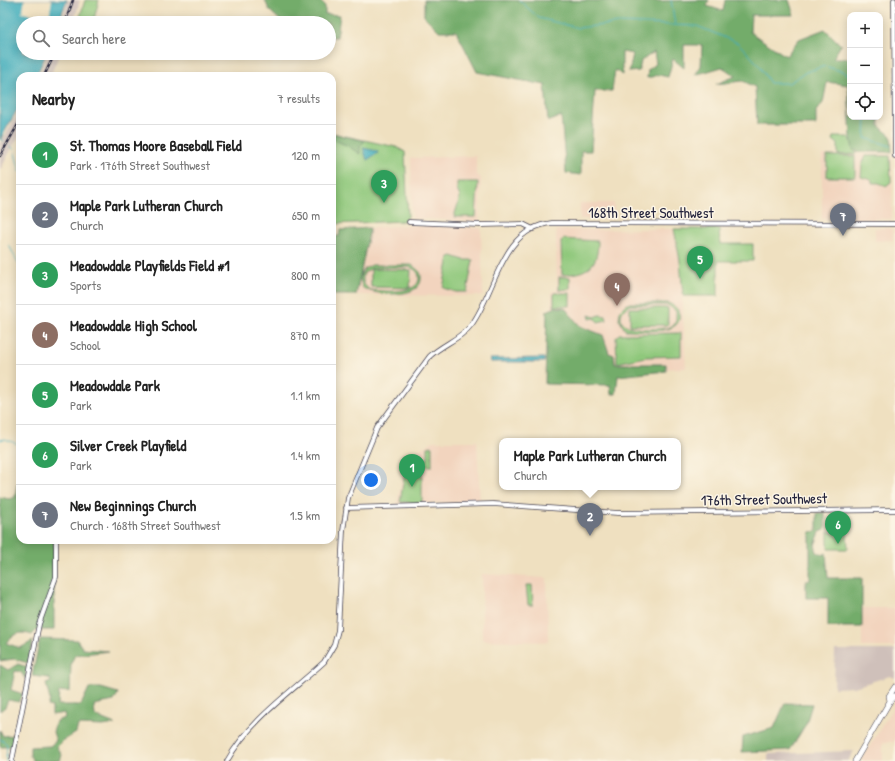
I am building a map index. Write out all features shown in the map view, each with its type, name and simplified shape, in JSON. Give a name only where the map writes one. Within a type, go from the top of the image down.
[{"type":"highway","points":[[855,761],[893,698],[889,696],[894,688]]},
{"type":"street","points":[[894,0],[895,156]]},
{"type":"street","name":"168th Street Southwest","points":[[409,222],[481,225],[523,224],[533,229],[552,224],[895,224]]},
{"type":"street","points":[[227,761],[248,732],[268,710],[324,662],[331,652],[338,630],[343,531],[346,508],[377,428],[430,356],[438,348],[465,332],[471,326],[481,310],[508,250],[518,239],[533,229]]},
{"type":"street","name":"176th Street Southwest","points":[[346,508],[493,504],[618,513],[895,510]]},
{"type":"street","points":[[12,761],[39,624],[56,577],[56,544]]},
{"type":"shaded area","points":[[68,0],[80,0],[75,16],[63,16]]},
{"type":"shaded area","points":[[46,60],[57,60],[52,72],[40,72]]},
{"type":"shaded area","points":[[16,116],[16,141],[0,170],[0,144]]},
{"type":"shaded area","points":[[892,154],[891,219],[822,219],[822,155]]},
{"type":"shaded area","points":[[476,156],[476,174],[481,178],[479,222],[412,218],[411,158]]},
{"type":"shaded area","points":[[580,203],[614,203],[613,219],[580,219]]},
{"type":"shaded area","points":[[414,225],[481,228],[483,296],[356,295],[370,228]]},
{"type":"shaded area","points":[[875,228],[890,228],[893,231],[893,240],[875,241]]},
{"type":"shaded area","points":[[674,229],[680,261],[686,368],[614,371],[551,316],[552,291],[557,291],[556,230]]},
{"type":"shaded area","points":[[433,441],[477,441],[480,502],[397,504],[405,464],[415,452]]},
{"type":"shaded area","points":[[482,574],[547,578],[548,642],[482,640]]},
{"type":"shaded area","points":[[862,608],[895,608],[895,647],[862,647]]},
{"type":"shaded area","points":[[835,650],[895,650],[895,678],[890,676],[854,687],[834,688]]},
{"type":"shaded area","points":[[895,704],[895,742],[883,742],[883,761],[861,761]]},
{"type":"shaded area","points":[[854,751],[848,761],[768,761],[768,754]]},
{"type":"green space","points":[[85,0],[99,0],[95,16],[80,16]]},
{"type":"green space","points":[[265,0],[320,1],[325,6],[325,14],[340,15],[337,37],[336,16],[275,16],[269,10]]},
{"type":"green space","points":[[424,0],[709,0],[707,6],[723,11],[725,0],[789,0],[794,15],[751,15],[750,32],[786,56],[799,39],[825,29],[841,45],[833,58],[847,58],[847,85],[827,82],[823,103],[816,111],[816,125],[757,125],[755,87],[743,81],[716,84],[736,76],[722,67],[695,75],[701,66],[702,45],[684,45],[684,68],[673,59],[668,77],[659,75],[647,78],[648,70],[656,64],[654,52],[641,61],[639,71],[629,72],[633,54],[622,52],[622,75],[615,70],[612,91],[595,91],[591,151],[581,151],[581,175],[566,173],[561,116],[548,122],[545,85],[477,72],[456,31],[439,31],[424,16]]},
{"type":"green space","points":[[850,120],[879,120],[879,126],[891,136],[892,152],[861,152],[853,150]]},
{"type":"green space","points":[[336,134],[396,147],[405,152],[408,217],[403,221],[336,224]]},
{"type":"green space","points":[[336,134],[365,141],[360,146],[360,154],[348,146],[336,141]]},
{"type":"green space","points":[[834,137],[849,137],[857,154],[838,155],[838,144],[833,140]]},
{"type":"green space","points":[[827,156],[855,156],[855,177],[827,177]]},
{"type":"green space","points":[[866,156],[890,156],[891,182],[886,186],[879,183],[872,183],[872,180],[861,177],[862,164]]},
{"type":"green space","points":[[457,182],[478,182],[476,217],[454,217],[460,197],[457,190]]},
{"type":"green space","points":[[370,228],[356,295],[336,295],[336,236],[339,236],[340,230]]},
{"type":"green space","points":[[674,229],[719,229],[720,244],[753,244],[753,261],[718,261],[718,296],[683,296],[680,261]]},
{"type":"green space","points":[[563,239],[598,241],[596,257],[593,263],[578,273],[562,275],[561,242]]},
{"type":"green space","points":[[452,256],[464,260],[473,260],[467,292],[456,292],[443,288],[449,257]]},
{"type":"green space","points":[[372,265],[412,265],[420,272],[421,281],[416,288],[408,292],[398,294],[376,293],[362,287],[360,277],[364,269]],"holes":[[[409,267],[417,272],[419,278],[417,283],[407,290],[372,290],[367,288],[363,281],[364,273],[372,268]]]},
{"type":"green space","points":[[371,269],[411,270],[410,288],[371,287]]},
{"type":"green space","points":[[559,277],[570,277],[570,289],[559,290]]},
{"type":"green space","points":[[554,293],[570,293],[570,306],[554,306]]},
{"type":"green space","points":[[630,303],[668,303],[678,310],[679,321],[675,326],[668,329],[649,331],[625,330],[619,319],[620,310],[625,305]],"holes":[[[631,305],[668,305],[676,311],[676,321],[668,328],[636,328],[623,323],[621,318],[623,310]]]},
{"type":"green space","points":[[556,307],[565,308],[580,326],[603,335],[609,353],[614,355],[615,364],[666,364],[666,371],[618,376],[616,394],[611,394],[610,385],[545,384],[547,311]]},
{"type":"green space","points":[[630,308],[668,308],[668,325],[630,325]]},
{"type":"green space","points":[[589,315],[595,317],[600,315],[606,316],[607,320],[598,322],[595,318],[590,319]]},
{"type":"green space","points":[[681,333],[681,356],[646,357],[617,363],[616,337],[619,334]]},
{"type":"green space","points":[[432,446],[432,466],[421,466],[421,459],[428,459],[428,447]]},
{"type":"green space","points":[[405,472],[422,472],[422,503],[400,502]]},
{"type":"green space","points":[[16,490],[16,544],[54,544],[54,630],[37,630],[32,635],[21,633],[12,637],[6,643],[20,648],[33,641],[28,663],[14,659],[0,661],[0,497],[9,499],[15,497]]},
{"type":"green space","points":[[817,513],[825,513],[825,530],[820,532],[815,545],[817,552],[823,555],[826,553],[828,578],[862,578],[862,627],[828,627],[828,598],[806,598],[806,580],[810,580],[810,532],[817,531]]},
{"type":"green space","points":[[828,532],[847,533],[848,549],[828,549]]},
{"type":"green space","points":[[526,585],[532,585],[533,605],[528,605]]},
{"type":"green space","points":[[40,639],[77,640],[83,649],[109,651],[75,655],[71,663],[70,691],[59,692],[58,705],[81,705],[89,688],[101,688],[118,693],[114,701],[94,705],[95,716],[115,724],[103,726],[78,725],[76,733],[64,740],[57,747],[62,755],[60,761],[33,761],[30,756],[30,747],[50,746],[56,741],[53,732],[56,721],[65,718],[64,713],[52,715],[52,707],[48,706],[50,700],[46,684],[51,682],[49,678],[32,676]]},
{"type":"green space","points":[[18,664],[27,667],[25,679],[21,672],[15,671],[11,690],[23,694],[19,702],[8,700],[5,707],[0,711],[0,665],[8,670]]},
{"type":"green space","points":[[785,703],[812,704],[806,724],[790,750],[742,752],[743,737],[774,728]]},
{"type":"green space","points":[[0,730],[3,736],[13,735],[12,747],[0,747]]},
{"type":"water","points":[[0,0],[67,0],[61,16],[16,16],[16,60],[44,60],[38,72],[16,72],[16,112],[0,140]]},
{"type":"water","points":[[363,148],[377,151],[378,153],[367,160]]},
{"type":"water","points":[[544,358],[544,362],[491,362],[490,359]]},
{"type":"pier","points":[[25,0],[52,0],[49,16],[22,13]]},
{"type":"waterway","points":[[519,0],[539,18],[578,28],[619,23],[697,26],[738,43],[758,64],[770,83],[789,83],[806,72],[825,66],[847,74]]},
{"type":"waterway","points":[[671,0],[675,25]]},
{"type":"waterway","points":[[866,120],[865,138],[891,146]]},
{"type":"waterway","points":[[0,138],[4,141]]},
{"type":"waterway","points":[[9,145],[14,149],[16,157]]},
{"type":"waterway","points":[[9,245],[16,259]]},
{"type":"waterway","points":[[0,440],[5,439],[16,443]]},
{"type":"waterway","points":[[0,739],[7,744],[6,761]]},
{"type":"railway","points":[[67,16],[73,0]]},
{"type":"railway","points":[[46,72],[52,60]]},
{"type":"railway","points":[[0,156],[16,128]]},
{"type":"place","name":"Meadowdale Playfields Field #1","points":[[384,203]]},
{"type":"place","name":"New Beginnings Church","points":[[843,236]]},
{"type":"place","name":"Meadowdale Park","points":[[700,279]]},
{"type":"place","name":"Meadowdale High School","points":[[617,306]]},
{"type":"place","name":"St. Thomas Moore Baseball Field","points":[[412,487]]},
{"type":"place","name":"Maple Park Lutheran Church","points":[[590,536]]},
{"type":"place","name":"Silver Creek Playfield","points":[[838,544]]}]
